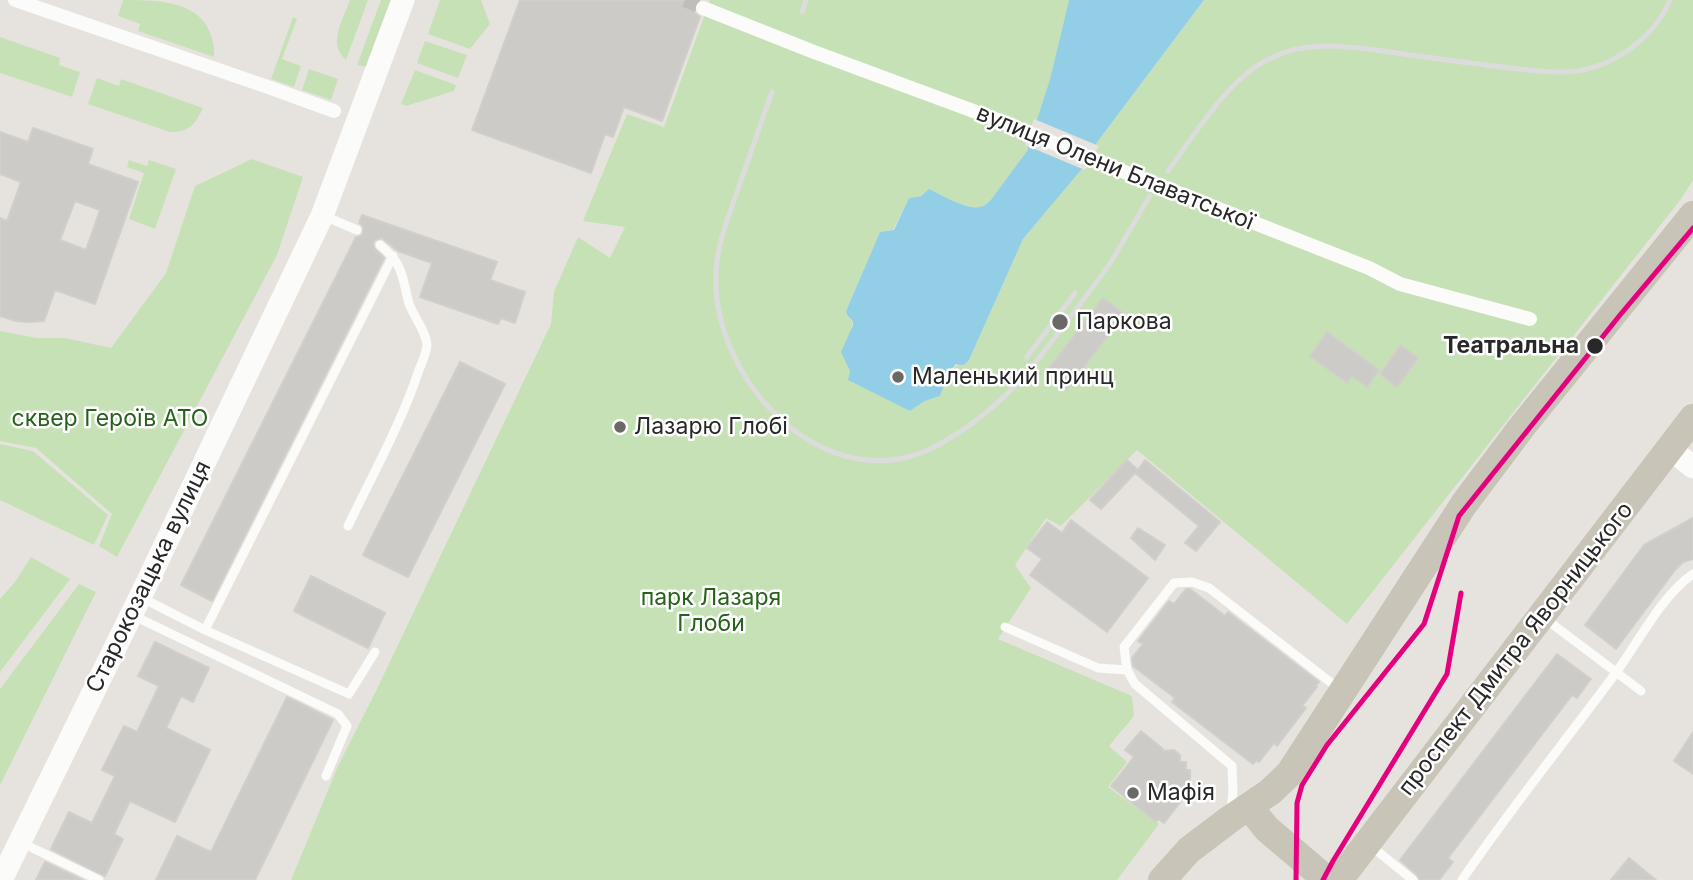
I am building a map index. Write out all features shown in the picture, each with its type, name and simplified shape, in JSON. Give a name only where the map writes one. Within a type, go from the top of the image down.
[{"type":"main road","points":[[1162,880],[1189,850],[1270,792],[1289,774],[1464,504],[1521,428],[1693,215]]},
{"type":"main road","name":"проспект Дмитра Яворницького","points":[[1339,880],[1693,418]]},
{"type":"main road","points":[[1240,813],[1267,829],[1327,880]]},
{"type":"street","points":[[15,0],[334,111]]},
{"type":"street","name":"Старокозацька вулиця","points":[[1,880],[322,216],[403,0]]},
{"type":"street","name":"вулиця Олени Блаватської","points":[[703,8],[996,119],[1369,268],[1400,284],[1530,319]]},
{"type":"street","points":[[1670,449],[1693,467]]},
{"type":"lane","points":[[322,216],[357,230]]},
{"type":"lane","points":[[348,526],[408,404],[427,347],[424,332],[408,303],[404,278],[394,256],[380,245]]},
{"type":"lane","points":[[205,630],[394,256]]},
{"type":"lane","points":[[1462,880],[1616,673],[1674,589],[1693,574]]},
{"type":"lane","points":[[1240,813],[1233,791],[1232,766],[1135,684],[1127,670],[1124,647],[1174,583],[1192,582],[1209,588],[1334,685]]},
{"type":"lane","points":[[135,605],[205,630],[349,694],[375,652]]},
{"type":"lane","points":[[135,605],[197,647],[338,714],[347,726],[326,776]]},
{"type":"lane","points":[[1542,616],[1641,691]]},
{"type":"lane","points":[[1005,627],[1098,668],[1127,670]]},
{"type":"lane","points":[[20,842],[99,880]]},
{"type":"lane","points":[[1367,842],[1413,880]]},
{"type":"green space","points":[[123,0],[159,1],[191,11],[207,26],[213,41],[214,57],[138,31],[140,24],[118,16]]},
{"type":"green space","points":[[350,0],[368,0],[346,60],[340,54],[337,39]]},
{"type":"green space","points":[[381,0],[393,0],[368,67],[357,65]]},
{"type":"green space","points":[[440,0],[481,0],[490,24],[470,49],[428,34]]},
{"type":"green space","name":"парк Лазаря Глоби","points":[[710,0],[1069,0],[1050,79],[1027,151],[990,201],[983,206],[954,202],[929,190],[920,196],[909,198],[893,230],[880,232],[846,311],[853,321],[845,358],[850,371],[910,411],[925,401],[940,396],[952,370],[969,360],[1023,239],[1081,170],[1098,141],[1204,0],[1693,0],[1693,180],[1681,199],[1347,624],[1137,450],[1061,526],[1046,518],[1015,565],[1031,588],[998,639],[1132,696],[1134,716],[1109,746],[1127,762],[1108,787],[1159,824],[1117,880],[291,880],[338,766],[551,324],[554,292],[578,237],[610,258],[625,227],[583,221],[627,114],[664,127]]},
{"type":"green space","points":[[293,17],[297,19],[282,59],[301,66],[294,87],[271,79]]},
{"type":"green space","points":[[0,37],[60,58],[59,65],[80,72],[72,97],[0,73]]},
{"type":"green space","points":[[425,41],[467,55],[458,78],[417,63]]},
{"type":"green space","points":[[309,69],[338,79],[331,100],[302,90]]},
{"type":"green space","points":[[415,70],[456,85],[454,91],[406,106],[401,104]]},
{"type":"green space","points":[[97,78],[119,86],[121,79],[203,108],[187,129],[170,132],[88,104]]},
{"type":"green space","name":"сквер Героїв АТО","points":[[252,159],[303,177],[277,255],[117,557],[99,546],[112,514],[36,448],[0,441],[0,331],[36,338],[65,338],[111,348],[166,273],[195,186]]},
{"type":"green space","points":[[129,160],[147,166],[149,160],[176,169],[155,229],[129,219],[144,173],[127,167]]},
{"type":"green space","points":[[0,444],[33,451],[108,515],[94,545],[0,500]]},
{"type":"green space","points":[[31,557],[70,579],[0,672],[0,599]]},
{"type":"green space","points":[[79,584],[96,592],[0,785],[0,689]]},
{"type":"water","points":[[1069,0],[1204,0],[1098,141],[1081,170],[1023,239],[969,360],[964,365],[956,364],[949,372],[940,396],[925,401],[910,411],[848,380],[850,371],[841,352],[853,321],[846,311],[880,232],[894,230],[909,198],[921,196],[929,189],[961,204],[983,206],[990,201],[1027,151],[1050,79]]},
{"type":"pier","points":[[1034,119],[1099,146],[1085,170],[1025,145]]},
{"type":"building","points":[[520,0],[698,0],[693,9],[700,17],[662,121],[624,107],[613,137],[605,134],[591,173],[472,130]]},
{"type":"building","points":[[33,128],[93,149],[88,164],[138,182],[95,304],[55,290],[44,321],[30,322],[0,316],[0,218],[7,221],[21,182],[0,174],[0,132],[28,142]],"holes":[[[75,201],[100,210],[86,250],[60,240]]]},
{"type":"building","points":[[362,215],[497,262],[490,280],[525,292],[515,323],[501,318],[498,324],[420,297],[432,263],[398,251],[382,238],[375,240],[374,248],[384,258],[212,601],[181,585],[356,237],[363,233],[363,226],[359,223]]},
{"type":"building","points":[[1103,298],[1124,314],[1067,389],[1046,372]]},
{"type":"building","points":[[1327,332],[1379,370],[1367,387],[1352,376],[1347,383],[1310,356]]},
{"type":"building","points":[[1401,345],[1418,358],[1397,387],[1380,374]]},
{"type":"building","points":[[460,362],[505,384],[408,577],[363,555]]},
{"type":"building","points":[[1127,460],[1138,470],[1145,460],[1220,522],[1196,551],[1185,543],[1199,526],[1135,473],[1101,509],[1090,500]]},
{"type":"building","points":[[1693,518],[1693,559],[1683,562],[1675,570],[1616,649],[1585,625],[1644,545]]},
{"type":"building","points":[[1071,520],[1148,578],[1107,632],[1030,575],[1042,559],[1027,548],[1047,522],[1062,533]]},
{"type":"building","points":[[1138,528],[1165,545],[1155,560],[1131,538]]},
{"type":"building","points":[[311,576],[385,613],[368,648],[294,611]]},
{"type":"building","points":[[1186,589],[1190,589],[1225,616],[1228,612],[1319,682],[1302,706],[1306,708],[1277,746],[1274,743],[1259,762],[1257,760],[1253,764],[1172,702],[1175,698],[1133,666],[1132,658],[1143,644],[1138,641],[1169,601],[1174,604]]},
{"type":"building","points":[[155,642],[209,668],[193,702],[181,696],[166,728],[210,750],[175,822],[130,801],[114,834],[123,839],[105,876],[51,849],[69,812],[92,823],[115,776],[102,770],[124,726],[137,732],[159,686],[138,676]]},
{"type":"building","points":[[1557,654],[1591,679],[1577,698],[1572,695],[1448,858],[1453,862],[1439,880],[1420,880],[1400,860]]},
{"type":"building","points":[[287,697],[333,720],[255,880],[156,880],[177,836],[211,852]]},
{"type":"building","points":[[1141,731],[1163,751],[1174,750],[1180,755],[1180,762],[1186,762],[1186,770],[1190,770],[1187,794],[1164,823],[1158,819],[1156,822],[1111,786],[1134,757],[1125,750]]},
{"type":"building","points":[[1693,732],[1693,774],[1674,761]]},
{"type":"building","points":[[1629,858],[1656,880],[1611,880]]},
{"type":"building","points":[[45,862],[83,880],[36,880]]},
{"type":"tunnel","points":[[685,0],[703,8]]},
{"type":"railway","points":[[802,12],[806,0]]},
{"type":"railway","points":[[1168,171],[1227,93],[1255,67],[1285,52],[1330,46],[1536,71],[1582,70],[1614,59],[1641,40],[1653,28],[1670,0]]},
{"type":"railway","points":[[772,92],[721,241],[716,273],[720,314],[733,354],[755,391],[784,423],[819,446],[857,459],[898,459],[940,444],[997,403],[1031,368],[1094,286],[1150,196]]},
{"type":"railway","points":[[1027,357],[1075,293]]},
{"type":"transit line","points":[[1296,880],[1297,803],[1302,785],[1327,745],[1424,624],[1459,516],[1693,228]]},
{"type":"transit line","points":[[1323,880],[1447,674],[1461,593]]},
{"type":"place","name":"Паркова","points":[[1060,322]]},
{"type":"place","name":"Театральна","points":[[1595,346]]},
{"type":"place","name":"Маленький принц","points":[[898,377]]},
{"type":"place","name":"Лазарю Глобі","points":[[620,427]]},
{"type":"place","name":"Мафія","points":[[1133,793]]}]
